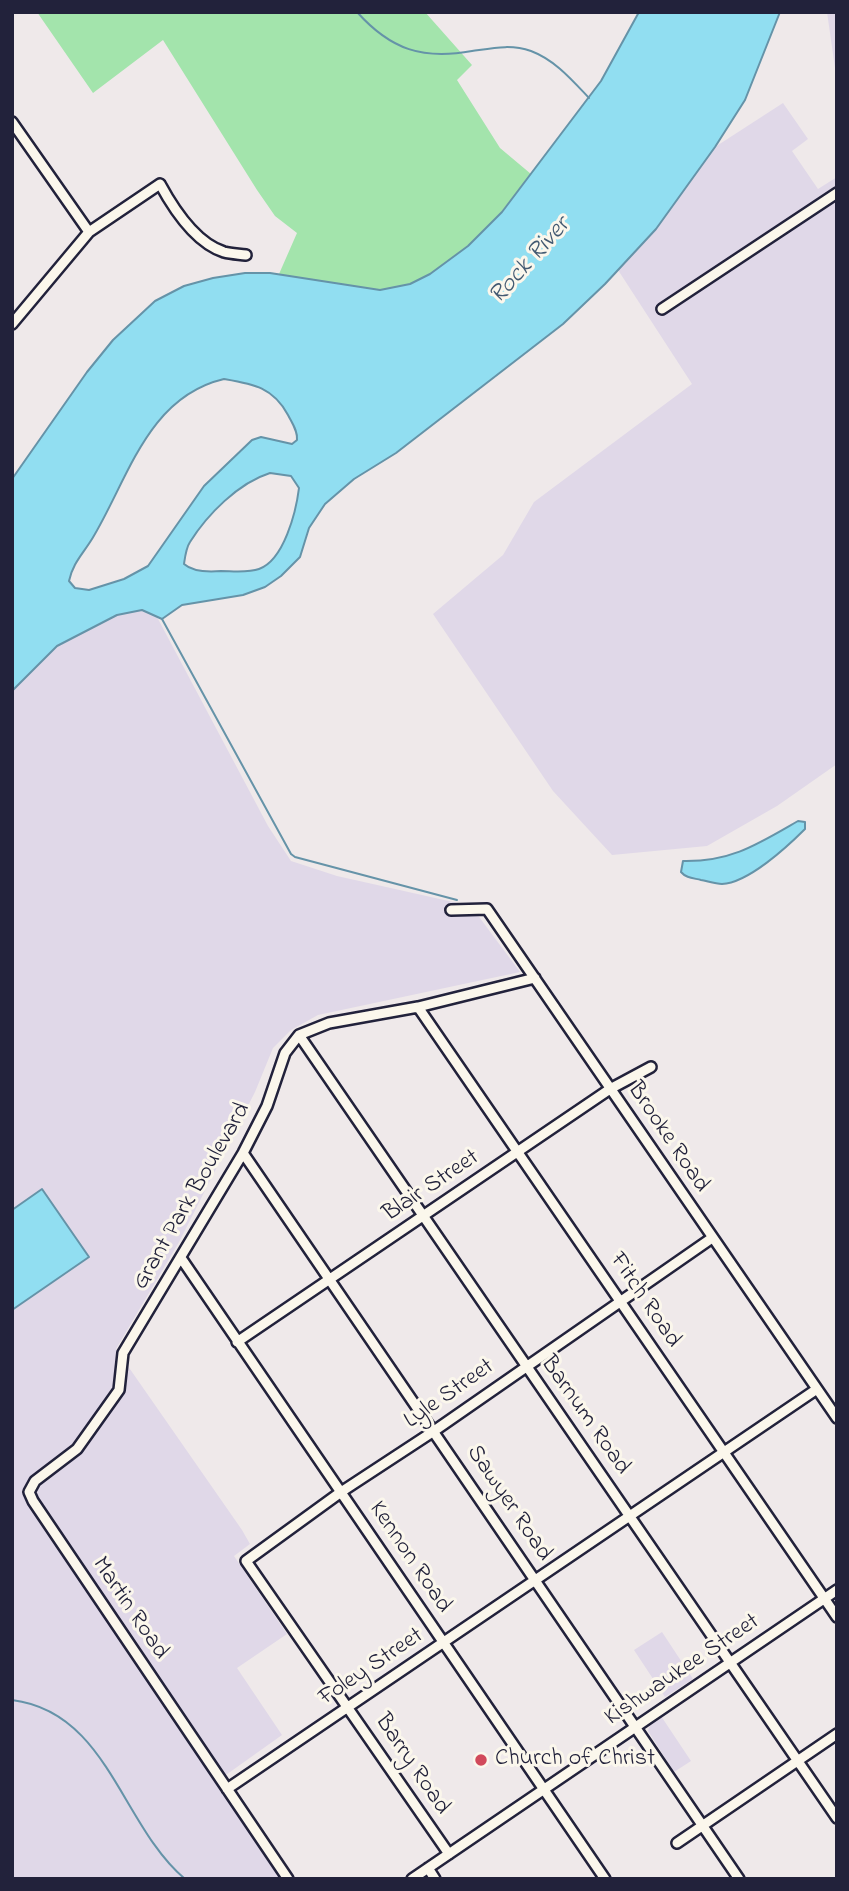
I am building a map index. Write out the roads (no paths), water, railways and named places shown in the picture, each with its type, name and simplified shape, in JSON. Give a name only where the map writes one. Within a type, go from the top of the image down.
[{"type":"street","points":[[12,122],[89,232]]},
{"type":"street","points":[[12,324],[89,232],[160,184],[185,220],[212,247],[246,255]]},
{"type":"street","points":[[662,309],[837,193]]},
{"type":"street","name":"Brooke Road","points":[[451,910],[487,909],[837,1418]]},
{"type":"street","points":[[299,1035],[329,1023],[418,1007],[535,978]]},
{"type":"street","name":"Fitch Road","points":[[418,1007],[837,1618]]},
{"type":"street","name":"Grant Park Boulevard","points":[[121,1368],[124,1353],[243,1153],[267,1106],[285,1053],[299,1035]]},
{"type":"street","name":"Barnum Road","points":[[299,1035],[837,1818]]},
{"type":"street","name":"Blair Street","points":[[237,1342],[610,1089],[651,1067]]},
{"type":"street","name":"Sawyer Road","points":[[243,1153],[739,1879]]},
{"type":"street","name":"Lyle Street","points":[[246,1560],[712,1238]]},
{"type":"street","name":"Kennon Road","points":[[181,1258],[606,1879]]},
{"type":"street","name":"Martin Road","points":[[121,1368],[119,1390],[77,1449],[35,1481],[29,1492],[288,1879]]},
{"type":"street","name":"Foley Street","points":[[227,1789],[817,1389]]},
{"type":"street","name":"Barry Road","points":[[246,1560],[449,1854]]},
{"type":"street","name":"Kishwaukee Street","points":[[412,1879],[837,1590]]},
{"type":"street","points":[[677,1843],[837,1734]]},
{"type":"street","points":[[428,1868],[435,1879]]},
{"type":"water","name":"Rock River","points":[[639,12],[780,12],[745,100],[656,229],[563,324],[396,453],[354,479],[325,504],[309,528],[300,557],[281,576],[265,587],[243,595],[182,605],[162,619],[142,610],[117,615],[57,646],[12,691],[12,479],[87,372],[113,340],[155,301],[184,286],[213,278],[245,273],[270,273],[380,290],[410,284],[430,274],[468,246],[502,212],[601,81]],"holes":[[[224,379],[253,385],[276,398],[293,424],[297,440],[292,444],[261,437],[252,440],[204,486],[148,566],[124,579],[89,590],[75,588],[69,581],[75,564],[105,516],[129,467],[158,422],[176,403],[198,389]],[[270,473],[291,476],[299,488],[292,522],[282,546],[268,564],[250,571],[201,571],[184,564],[189,544],[214,511],[246,484]]]},
{"type":"water","points":[[798,821],[805,822],[805,829],[766,863],[743,878],[719,884],[685,876],[681,872],[683,861],[700,861],[730,855],[757,844]]},
{"type":"water","points":[[42,1189],[89,1257],[12,1310],[12,1210]]},
{"type":"waterway","points":[[357,12],[382,35],[423,53],[454,53],[509,47],[531,51],[555,65],[589,98]]},
{"type":"waterway","points":[[162,619],[291,854],[457,900]]},
{"type":"waterway","points":[[12,1700],[44,1709],[71,1725],[92,1748],[163,1856],[185,1879]]},
{"type":"place","name":"Church of Christ","points":[[481,1760]]}]
